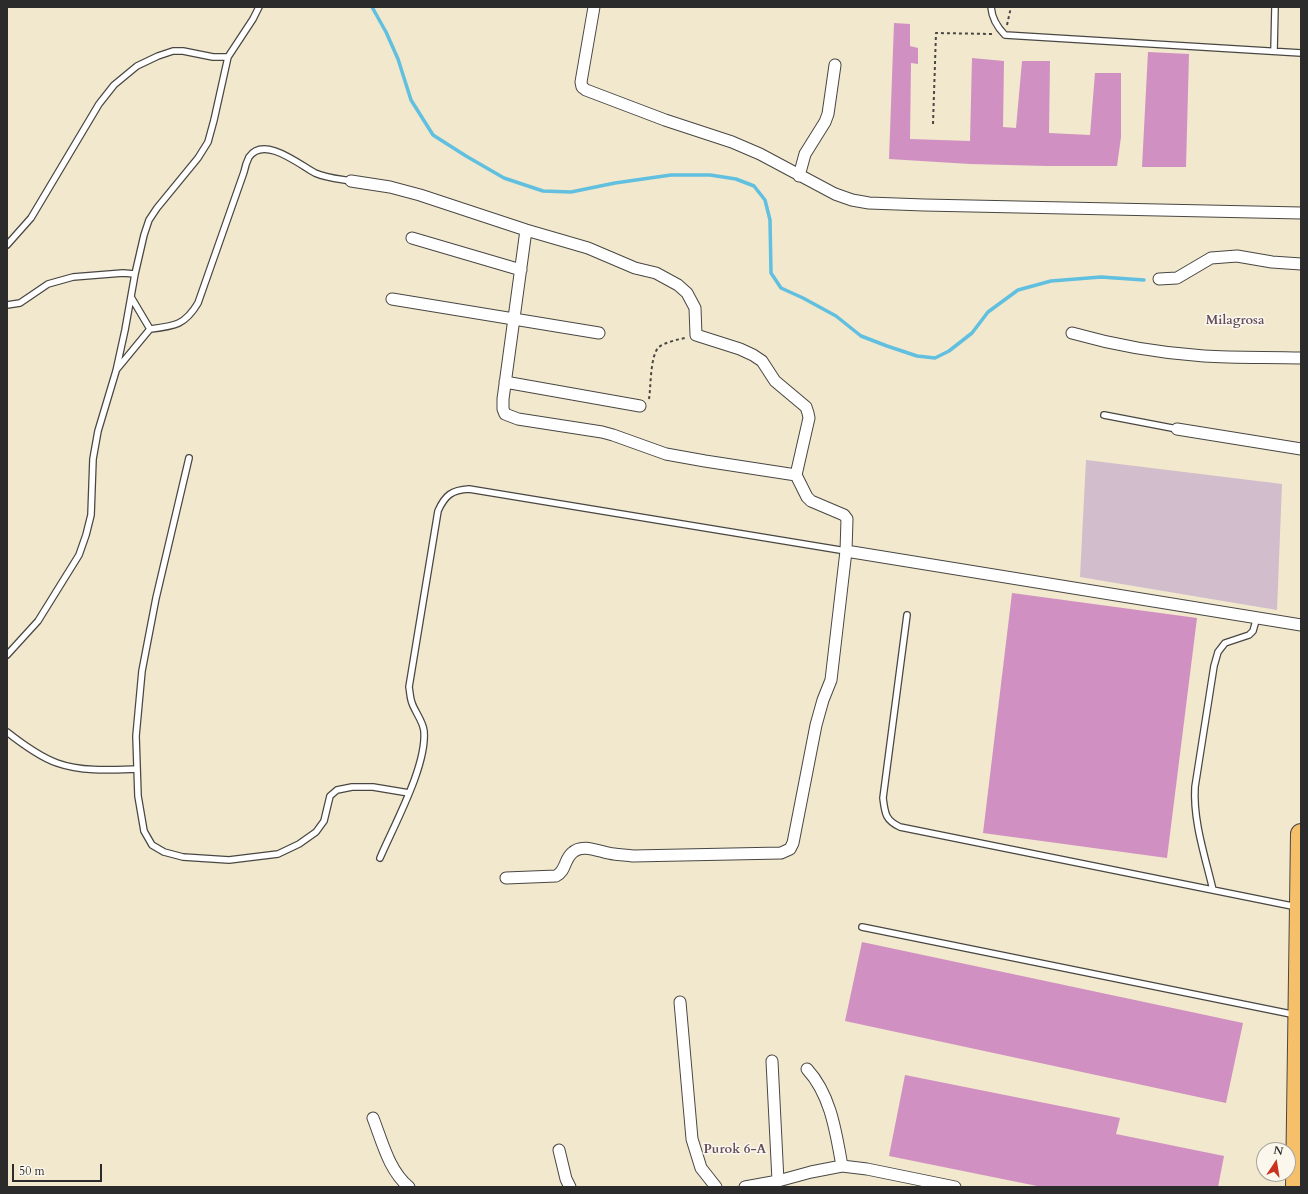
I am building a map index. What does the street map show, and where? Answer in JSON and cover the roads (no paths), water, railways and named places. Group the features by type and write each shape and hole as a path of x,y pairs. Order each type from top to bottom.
{"highway":[{"path":"1296,1187 1301,834"}],"street":[{"path":"594,7 582,76 582,87 594,94 664,120 732,142 760,154 799,176 836,194 852,200 868,203 1301,212"},
{"path":"799,176 805,154 822,129 826,118 835,66"},
{"path":"351,181 390,187 420,195 526,230 588,248 635,268 656,273 678,285 687,293 695,308 696,335 740,349 753,355 762,361 775,381 806,407 809,418 796,475 807,497 811,501 844,515 847,519 846,551 831,680 823,700 816,726 793,842 790,849 781,853 633,856 582,848 574,851 570,855 564,870 556,876 506,878"},
{"path":"526,230 505,382 503,410 505,414 602,432 666,454 796,475"},
{"path":"412,238 521,270"},
{"path":"1159,279 1177,278 1211,258 1237,256 1272,262 1301,264"},
{"path":"392,299 599,333"},
{"path":"1072,333 1140,349 1168,353 1204,356 1301,358"},
{"path":"505,382 640,406"},
{"path":"1177,429 1301,449"},
{"path":"846,551 1301,624"},
{"path":"680,1002 692,1139 701,1168 716,1187"},
{"path":"772,1061 778,1182"},
{"path":"807,1069 815,1078 826,1099 838,1143 842,1166"},
{"path":"373,1118 387,1156 396,1172 409,1187"},
{"path":"558,1150 566,1179 570,1187"},
{"path":"745,1187 778,1182 811,1172 842,1166 867,1169 955,1187"}],"lane":[{"path":"7,655 38,621 79,555 91,515 93,459 98,431 116,371 144,234 149,220 157,208 198,158 208,142 228,57 253,19 259,7"},
{"path":"991,7 991,14 997,27 1006,35 1301,53"},
{"path":"1274,51 1275,7"},
{"path":"7,245 31,218 99,104 114,85 137,66 173,51 183,51 213,57 228,57"},
{"path":"116,371 150,329 168,327 180,322 191,314 198,303 244,172 250,157 255,152 269,149 277,151 316,173 326,177 351,181"},
{"path":"7,305 20,303 48,284 73,277 123,273 135,274"},
{"path":"131,297 150,329"},
{"path":"1104,415 1177,429"},
{"path":"189,458 156,598 142,671 136,736 138,796 144,832 152,845 164,852 183,857 229,860 278,854 300,844 316,832 324,821 330,796 337,790 352,786 373,787 409,793"},
{"path":"380,858 409,793 417,771 424,738 424,728 411,701 409,688 438,511 448,495 457,490 469,489 846,551"},
{"path":"907,615 883,798 885,814 891,823 900,827 1300,908"},
{"path":"1213,890 1197,822 1194,802 1214,666 1218,652 1225,643 1249,635 1257,617"},
{"path":"7,732 24,745 57,763 75,767 104,770 137,769"},
{"path":"862,927 1298,1015"}],"waterway":[{"path":"372,7 386,32 398,59 411,100 433,135 504,178 543,191 571,192 615,183 671,175 710,175 736,179 754,186 765,200 770,220 771,273 781,288 836,316 861,336 887,346 917,356 935,358 949,351 972,333 988,312 1018,290 1051,281 1101,277 1144,280"}],"district":[{"name":"Milagrosa","path":"1235,321"},
{"name":"Purok 6-A","path":"735,1150"}]}
